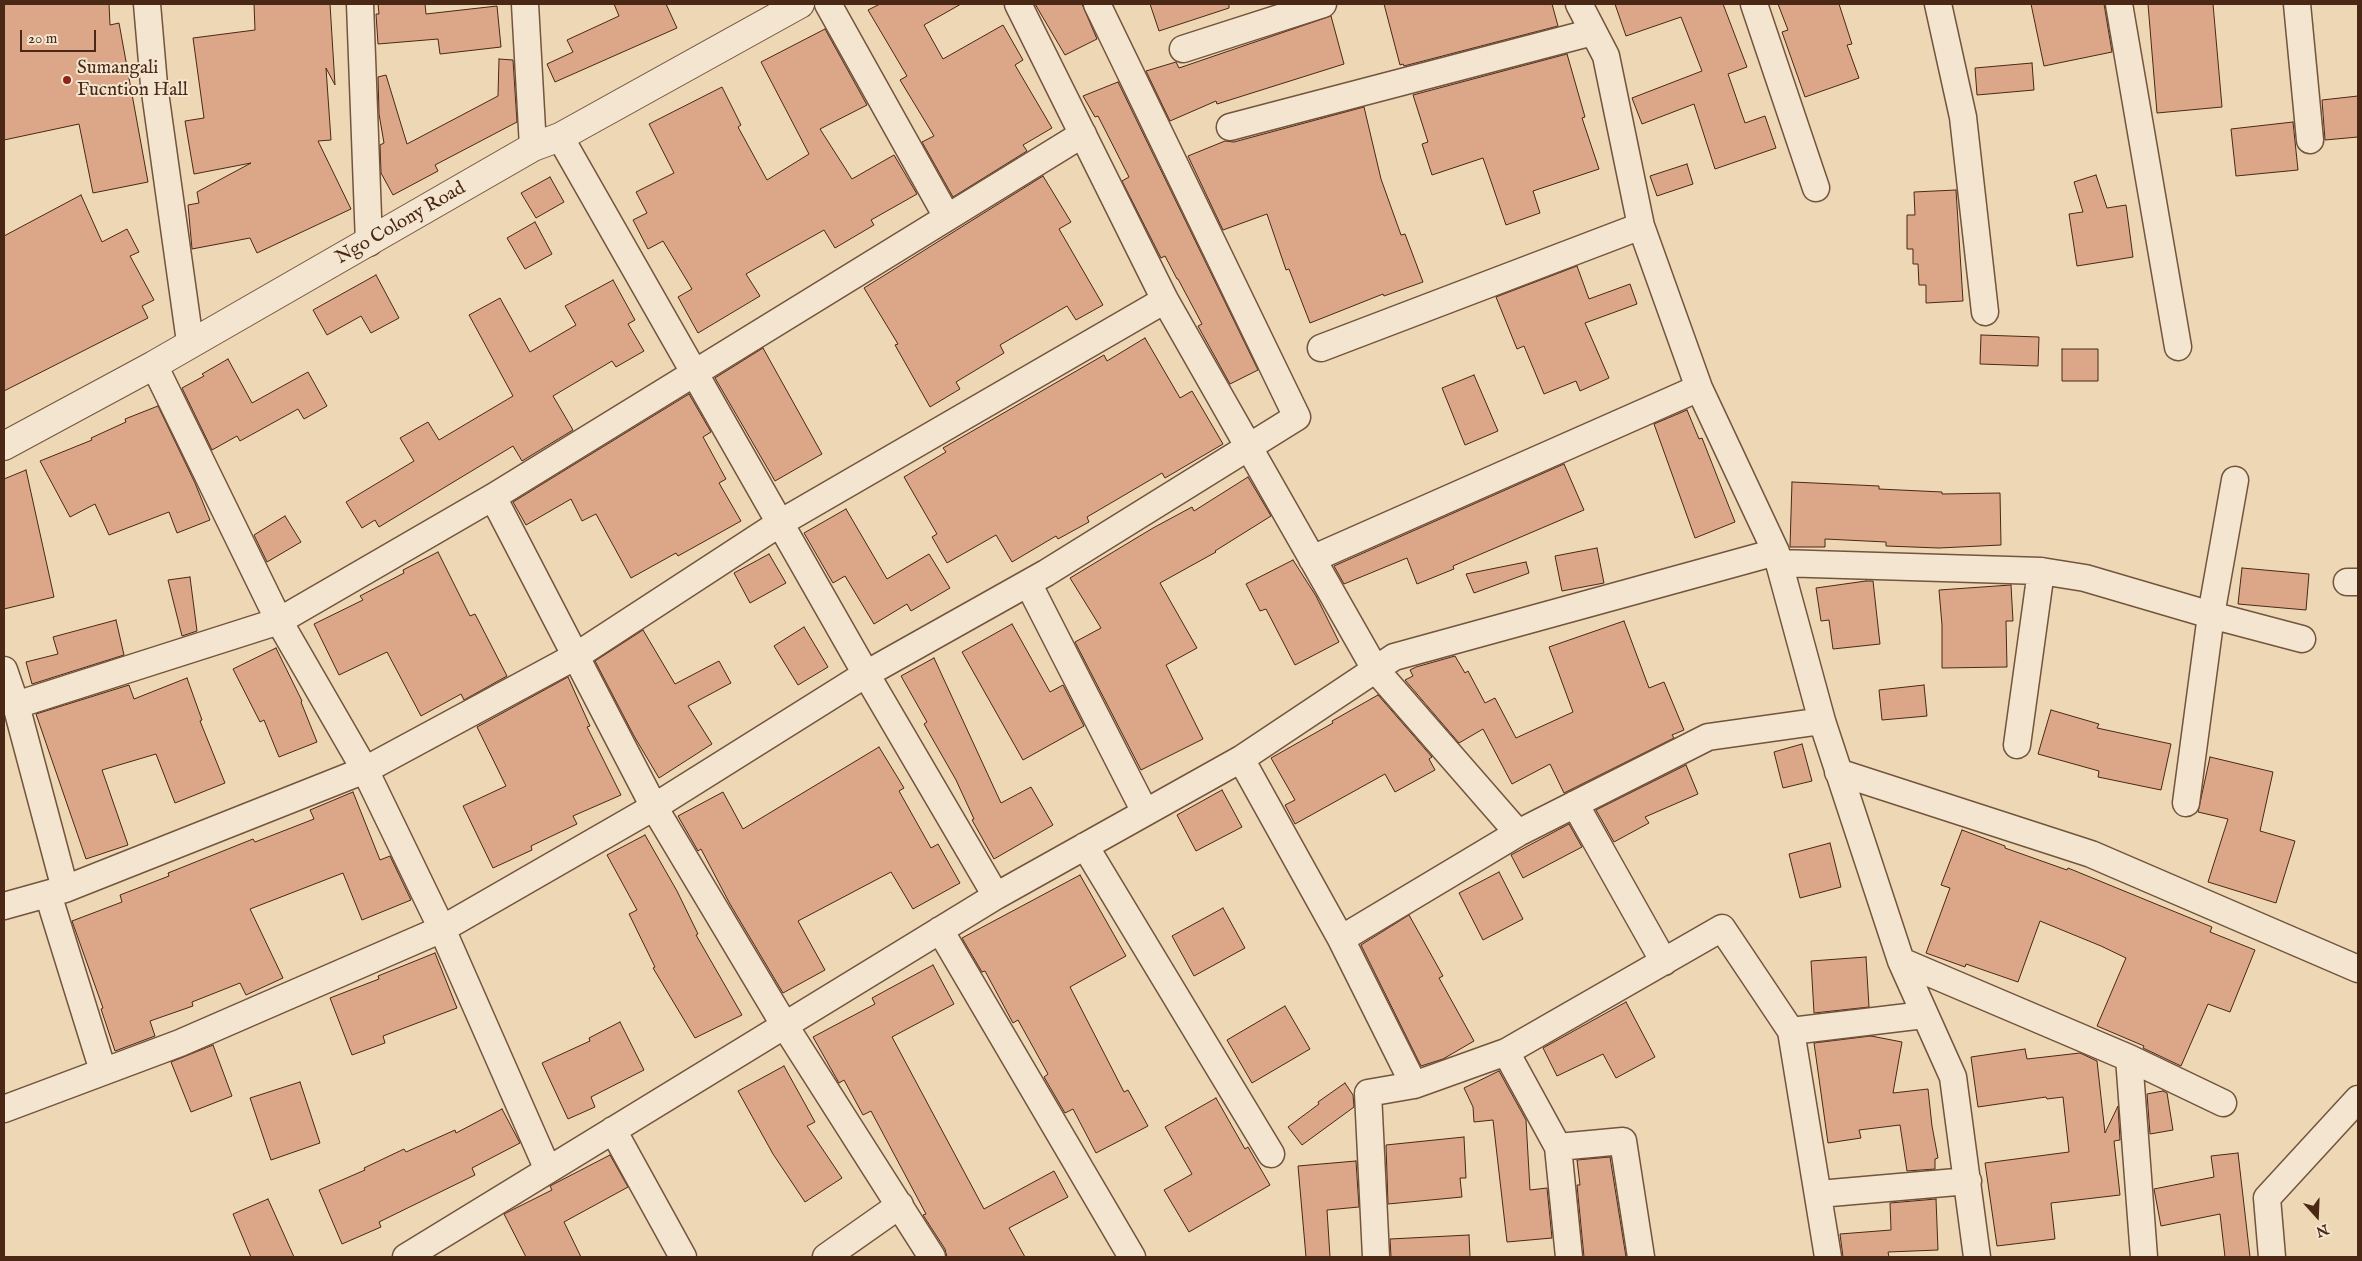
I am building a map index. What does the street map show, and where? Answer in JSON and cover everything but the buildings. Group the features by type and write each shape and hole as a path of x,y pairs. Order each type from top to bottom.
{"street":[{"path":"147,4 154,85 190,342"},
{"path":"360,4 369,243"},
{"path":"525,4 533,148"},
{"name":"Ngo Colony Road","path":"4,446 154,365 190,342 369,243 533,148 560,137 800,4"},
{"path":"828,4 947,217"},
{"path":"1018,4 1164,300 1375,669 1518,833"},
{"path":"4,1109 180,1043 442,929 654,807 866,674 1028,583 1298,417 1097,4"},
{"path":"1183,49 1323,4"},
{"path":"1579,4 1606,56 1641,226 1699,388 1777,558 1822,721 1901,961 1953,1077 1977,1257"},
{"path":"1754,4 1816,188"},
{"path":"1938,4 1963,117 1985,312"},
{"path":"2119,4 2178,347"},
{"path":"2297,4 2310,140"},
{"path":"1230,127 1594,32"},
{"path":"16,705 279,621 493,497 1083,134"},
{"path":"560,137 866,674 996,896"},
{"path":"1321,348 1641,226"},
{"path":"4,906 56,891 365,770 576,656 780,523 1164,300"},
{"path":"154,365 279,621 365,770 442,929 548,1170"},
{"path":"1312,559 1699,388"},
{"path":"2186,803 2211,615 2235,480"},
{"path":"493,497 654,807 785,1026 932,1257"},
{"path":"406,1257 436,1249 548,1170 996,896 1241,759 1394,657 1777,558 2041,571 2085,578 2211,615 2302,639"},
{"path":"2017,745 2041,571"},
{"path":"1028,583 1145,812"},
{"path":"4,670 16,705 56,891 104,1071"},
{"path":"1341,939 1518,833 1708,737 1822,721"},
{"path":"1241,759 1341,939 1414,1085"},
{"path":"1838,772 2091,854 2358,968"},
{"path":"1575,804 1664,962"},
{"path":"1085,846 1271,1154"},
{"path":"1376,1257 1368,1093 1414,1085 1506,1052 1722,928 1792,1031 1828,1257"},
{"path":"940,930 1132,1257"},
{"path":"1901,961 2129,1058 2223,1103"},
{"path":"1792,1031 1924,1015"},
{"path":"1506,1052 1558,1148 1569,1257"},
{"path":"2129,1058 2144,1257"},
{"path":"2272,1257 2267,1198 2358,1099"},
{"path":"613,1130 683,1257"},
{"path":"1558,1148 1623,1142 1641,1257"},
{"path":"1819,1194 1968,1181"},
{"path":"826,1257 900,1205"}],"place":[{"name":"Sumangali Fucntion Hall","path":"67,80"}]}
